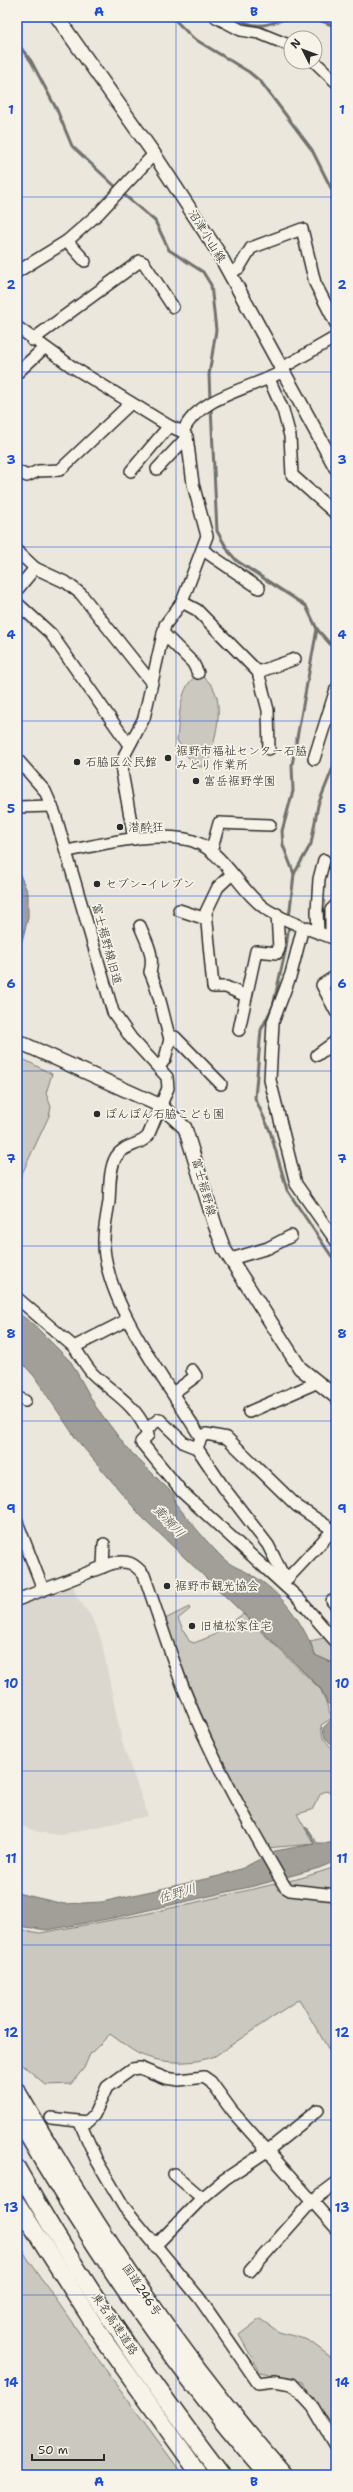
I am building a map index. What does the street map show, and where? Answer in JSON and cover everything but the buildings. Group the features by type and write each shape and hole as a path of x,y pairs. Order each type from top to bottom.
{"highway":[{"name":"国道246号","path":"17,2091 59,2164 166,2325 285,2475"},
{"name":"国道246号","path":"17,2117 48,2170 155,2332 268,2475"},
{"name":"東名高速道路","path":"17,2168 79,2270 124,2337 222,2475"},
{"name":"東名高速道路","path":"17,2203 106,2343 200,2475"}],"main road":[{"name":"沼津小山線","path":"57,17 154,154 230,273 336,468"},
{"name":"富士裾野線","path":"17,1041 161,1106 172,1114 189,1135 214,1225 231,1259 287,1352 300,1368 316,1383 336,1397"}],"street":[{"path":"216,17 241,30 259,33 283,43"},
{"path":"323,70 336,82"},
{"path":"17,272 67,241 99,213 154,154"},
{"path":"230,273 239,268 251,248 302,229 315,283 336,324"},
{"path":"67,241 85,261"},
{"path":"32,340 140,261 144,264 173,307"},
{"path":"17,327 44,348 131,403 185,434"},
{"path":"156,469 185,434 192,417 207,404 269,379 282,369 336,337"},
{"path":"17,373 44,348"},
{"path":"269,379 283,410 290,436 292,475 336,514"},
{"path":"17,472 27,476 38,471 60,470 131,403"},
{"path":"131,471 169,426"},
{"path":"134,839 122,772 129,745 144,718 150,698 151,682 165,624 182,602 203,550 207,536 193,484 185,434"},
{"path":"203,550 259,588"},
{"path":"17,551 35,568 67,583 81,594 151,682"},
{"path":"17,590 35,568"},
{"path":"182,602 197,610 258,672 268,710 269,749"},
{"path":"17,603 51,634 129,745"},
{"path":"163,634 193,663 198,673"},
{"path":"258,672 295,659"},
{"path":"314,759 336,689"},
{"name":"富士裾野線旧道","path":"17,759 45,791 52,806 67,851 113,1012 131,1038 159,1067 167,1078 168,1088 145,1141 128,1146 119,1153 113,1166 104,1238 105,1257 122,1310 173,1393 224,1488 268,1544 281,1571 288,1578"},
{"path":"17,807 52,806"},
{"path":"211,852 219,823 270,825"},
{"path":"67,851 134,839 184,839 198,843 211,852 268,910 299,925 333,938 331,910 336,905"},
{"path":"318,932 317,911 319,879 324,860"},
{"path":"232,874 218,887 206,912 212,987 226,987 246,996"},
{"path":"179,910 206,919"},
{"path":"239,1030 256,951 277,954 280,915"},
{"path":"299,925 291,974 273,1022 269,1075 296,1184 336,1240"},
{"path":"140,926 152,955 153,962 150,972 158,990 159,1000 170,1039 165,1059 159,1067"},
{"path":"336,976 322,985 336,1012"},
{"path":"170,1039 175,1037 220,1084"},
{"path":"317,1055 336,1041"},
{"path":"231,1259 268,1248 291,1236"},
{"path":"17,1298 74,1347 93,1374 119,1394 140,1416 148,1435 141,1442 182,1492 291,1591 336,1642"},
{"path":"74,1347 128,1320"},
{"path":"173,1393 196,1376 192,1370"},
{"path":"249,1412 316,1383"},
{"path":"146,1430 159,1419 184,1443 199,1443 206,1434 227,1438 297,1506 334,1531 288,1578 291,1591"},
{"path":"17,1522 43,1589"},
{"path":"103,1567 104,1544"},
{"path":"17,1600 103,1567 126,1561 135,1564 144,1575 185,1692 225,1780 281,1881 290,1890 336,1895"},
{"path":"51,2118 80,2123 87,2122 92,2119 107,2087 132,2069 140,2068 165,2078 179,2080 204,2078 211,2082 232,2111 336,2228"},
{"path":"154,2246 202,2198 225,2179 267,2151 318,2110"},
{"path":"80,2123 96,2161 124,2207 154,2246 200,2299 258,2383 274,2381 292,2384 313,2407 336,2446"},
{"path":"174,2174 202,2198"},
{"path":"250,2271 312,2201 336,2183"}],"shaded area":[{"path":"199,675 209,682 215,692 218,704 218,716 214,743 208,766 198,767 187,756 177,740 181,703 184,694 192,679"},
{"path":"17,1056 52,1074 46,1093 51,1107 49,1116 19,1180 17,1219"},
{"path":"73,1583 76,1596 91,1616 101,1639 122,1742 148,1816 59,1835 38,1832 17,1824 17,1605"},
{"path":"189,1607 190,1609 178,1619 189,1641 194,1643 212,1636 243,1614 321,1690 332,1718 321,1725 323,1738 336,1753 336,1799 327,1791 321,1793 312,1810 297,1814 314,1844 265,1848 198,1707 165,1619"},
{"path":"328,1637 336,1646 336,1661 333,1663 315,1655 310,1641"},
{"path":"336,1867 336,2062 299,1999 215,2056 197,2061 177,2062 157,2060 139,2054 110,2034 90,2054 84,2068 71,2084 46,2085 17,2060 17,1929 40,1933 145,1914 301,1878"},
{"path":"17,2235 26,2256 89,2347 183,2475 17,2475"},
{"path":"260,2319 279,2332 308,2340 336,2361 336,2434 302,2382 260,2372 239,2335"}],"water":[{"path":"17,868 28,893 28,918 17,960"},
{"name":"黄瀬川","path":"17,1312 34,1325 71,1362 96,1407 127,1448 174,1495 175,1503 212,1547 225,1560 263,1582 282,1599 305,1631 315,1655 333,1663 336,1661 336,1709 327,1703 321,1689 292,1660 141,1516 77,1440 34,1376 17,1357"},
{"path":"336,1715 336,1748 325,1738 323,1728"},
{"name":"佐野川","path":"306,1827 317,1843 336,1843 336,1861 319,1868 258,1885 118,1917 47,1930 17,1926 17,1893 64,1904 102,1902 219,1876 243,1868 275,1851 314,1844 311,1836 305,1828"}],"waterway":[{"path":"172,17 193,38 249,72 261,82 312,150 336,198"},
{"path":"235,17 255,25 270,24 293,17 307,17 320,20 336,27"},
{"path":"17,43 31,61 57,110 72,146 118,189"},
{"path":"122,193 155,221 169,250 203,272 211,285 216,330 209,375 210,399"},
{"path":"211,407 217,531 229,552 237,561 306,606 317,629 292,765 293,791 282,831 283,845 294,874 289,918"},
{"path":"317,629 331,645 336,646"},
{"path":"294,874 311,844 318,805 336,760"},
{"path":"289,924 286,948 273,1006 261,1030 255,1098 270,1131 287,1190 336,1263"}],"place":[{"name":"裾野市福祉センター石脇 みどり作業所","path":"168,758"},
{"name":"石脇区公民館","path":"77,762"},
{"name":"富岳裾野学園","path":"196,781"},
{"name":"潜酔狂","path":"120,827"},
{"name":"セブン-イレブン","path":"97,884"},
{"name":"ぽんぽん石脇こども園","path":"97,1114"},
{"name":"裾野市観光協会","path":"167,1586"},
{"name":"旧植松家住宅","path":"192,1626"}]}
